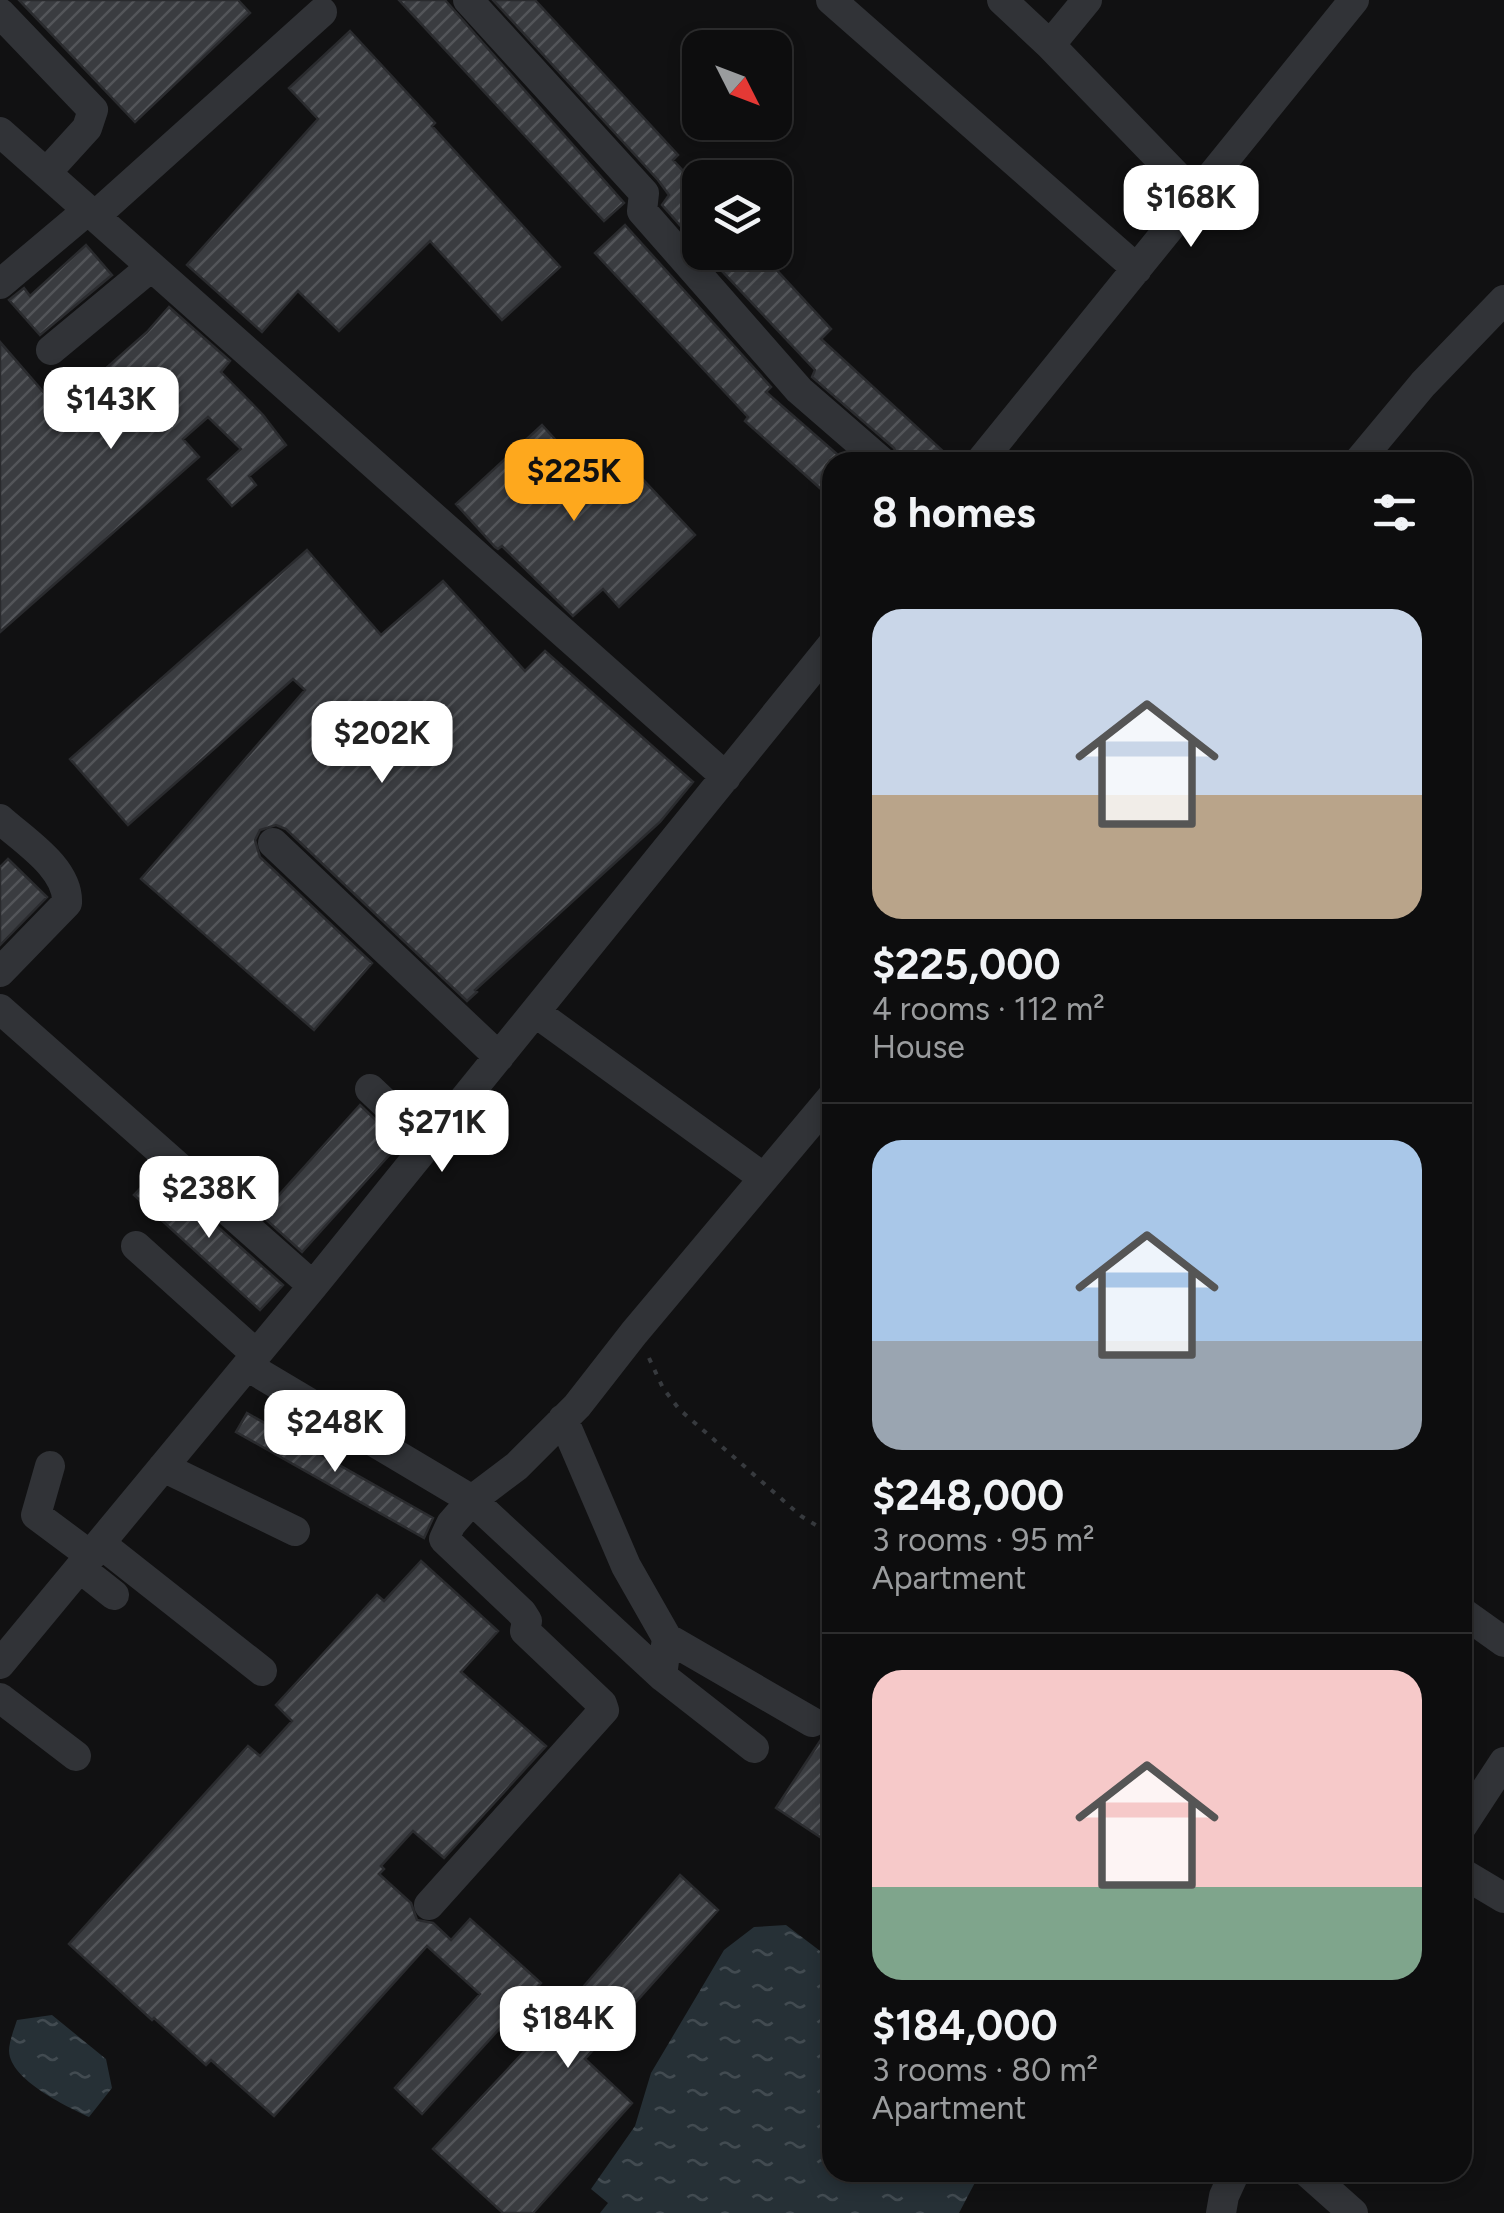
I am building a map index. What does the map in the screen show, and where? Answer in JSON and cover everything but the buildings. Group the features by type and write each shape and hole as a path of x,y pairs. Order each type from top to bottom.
{"street":[{"path":"468,0 644,193 642,211 799,390 870,452"},
{"path":"831,0 1137,269"},
{"path":"1002,0 1196,196"},
{"path":"1050,45 1087,0"},
{"path":"988,452 1354,0"},
{"path":"0,284 91,213 322,12"},
{"path":"0,13 93,110 87,128 46,173"},
{"path":"0,132 726,777"},
{"path":"51,350 152,267"},
{"path":"1366,452 1422,384 1504,300"},
{"path":"0,1664 313,1286 822,657"},
{"path":"0,819 58,872 68,890 67,902 0,972"},
{"path":"273,844 499,1056"},
{"path":"0,1009 313,1286"},
{"path":"535,1012 764,1178"},
{"path":"370,1089 428,1144"},
{"path":"428,1905 604,1710 525,1631 527,1621 522,1613 444,1539 450,1524 472,1500 517,1466 577,1406 634,1332 822,1109"},
{"path":"136,1246 252,1360 472,1500 662,1676 754,1748"},
{"path":"563,1419 626,1566 667,1638 812,1722"},
{"path":"50,1466 36,1515 262,1671"},
{"path":"163,1467 295,1531"},
{"path":"91,1556 114,1595"},
{"path":"1472,1619 1504,1642"},
{"path":"662,1676 667,1638"},
{"path":"0,1698 76,1756"},
{"path":"1472,1811 1504,1762"},
{"path":"1472,1879 1504,1898"},
{"path":"1221,2213 1230,2182"},
{"path":"1318,2182 1348,2211"}],"path":[{"path":"634,1332 679,1410 801,1516 822,1530"}],"water":[{"path":"786,1925 822,1952 822,2182 975,2182 959,2213 600,2213 608,2203 591,2189 635,2126 651,2073 724,1950 754,1927"},
{"path":"52,2015 106,2059 112,2088 89,2117 41,2091 12,2062 9,2047 17,2020"}]}
